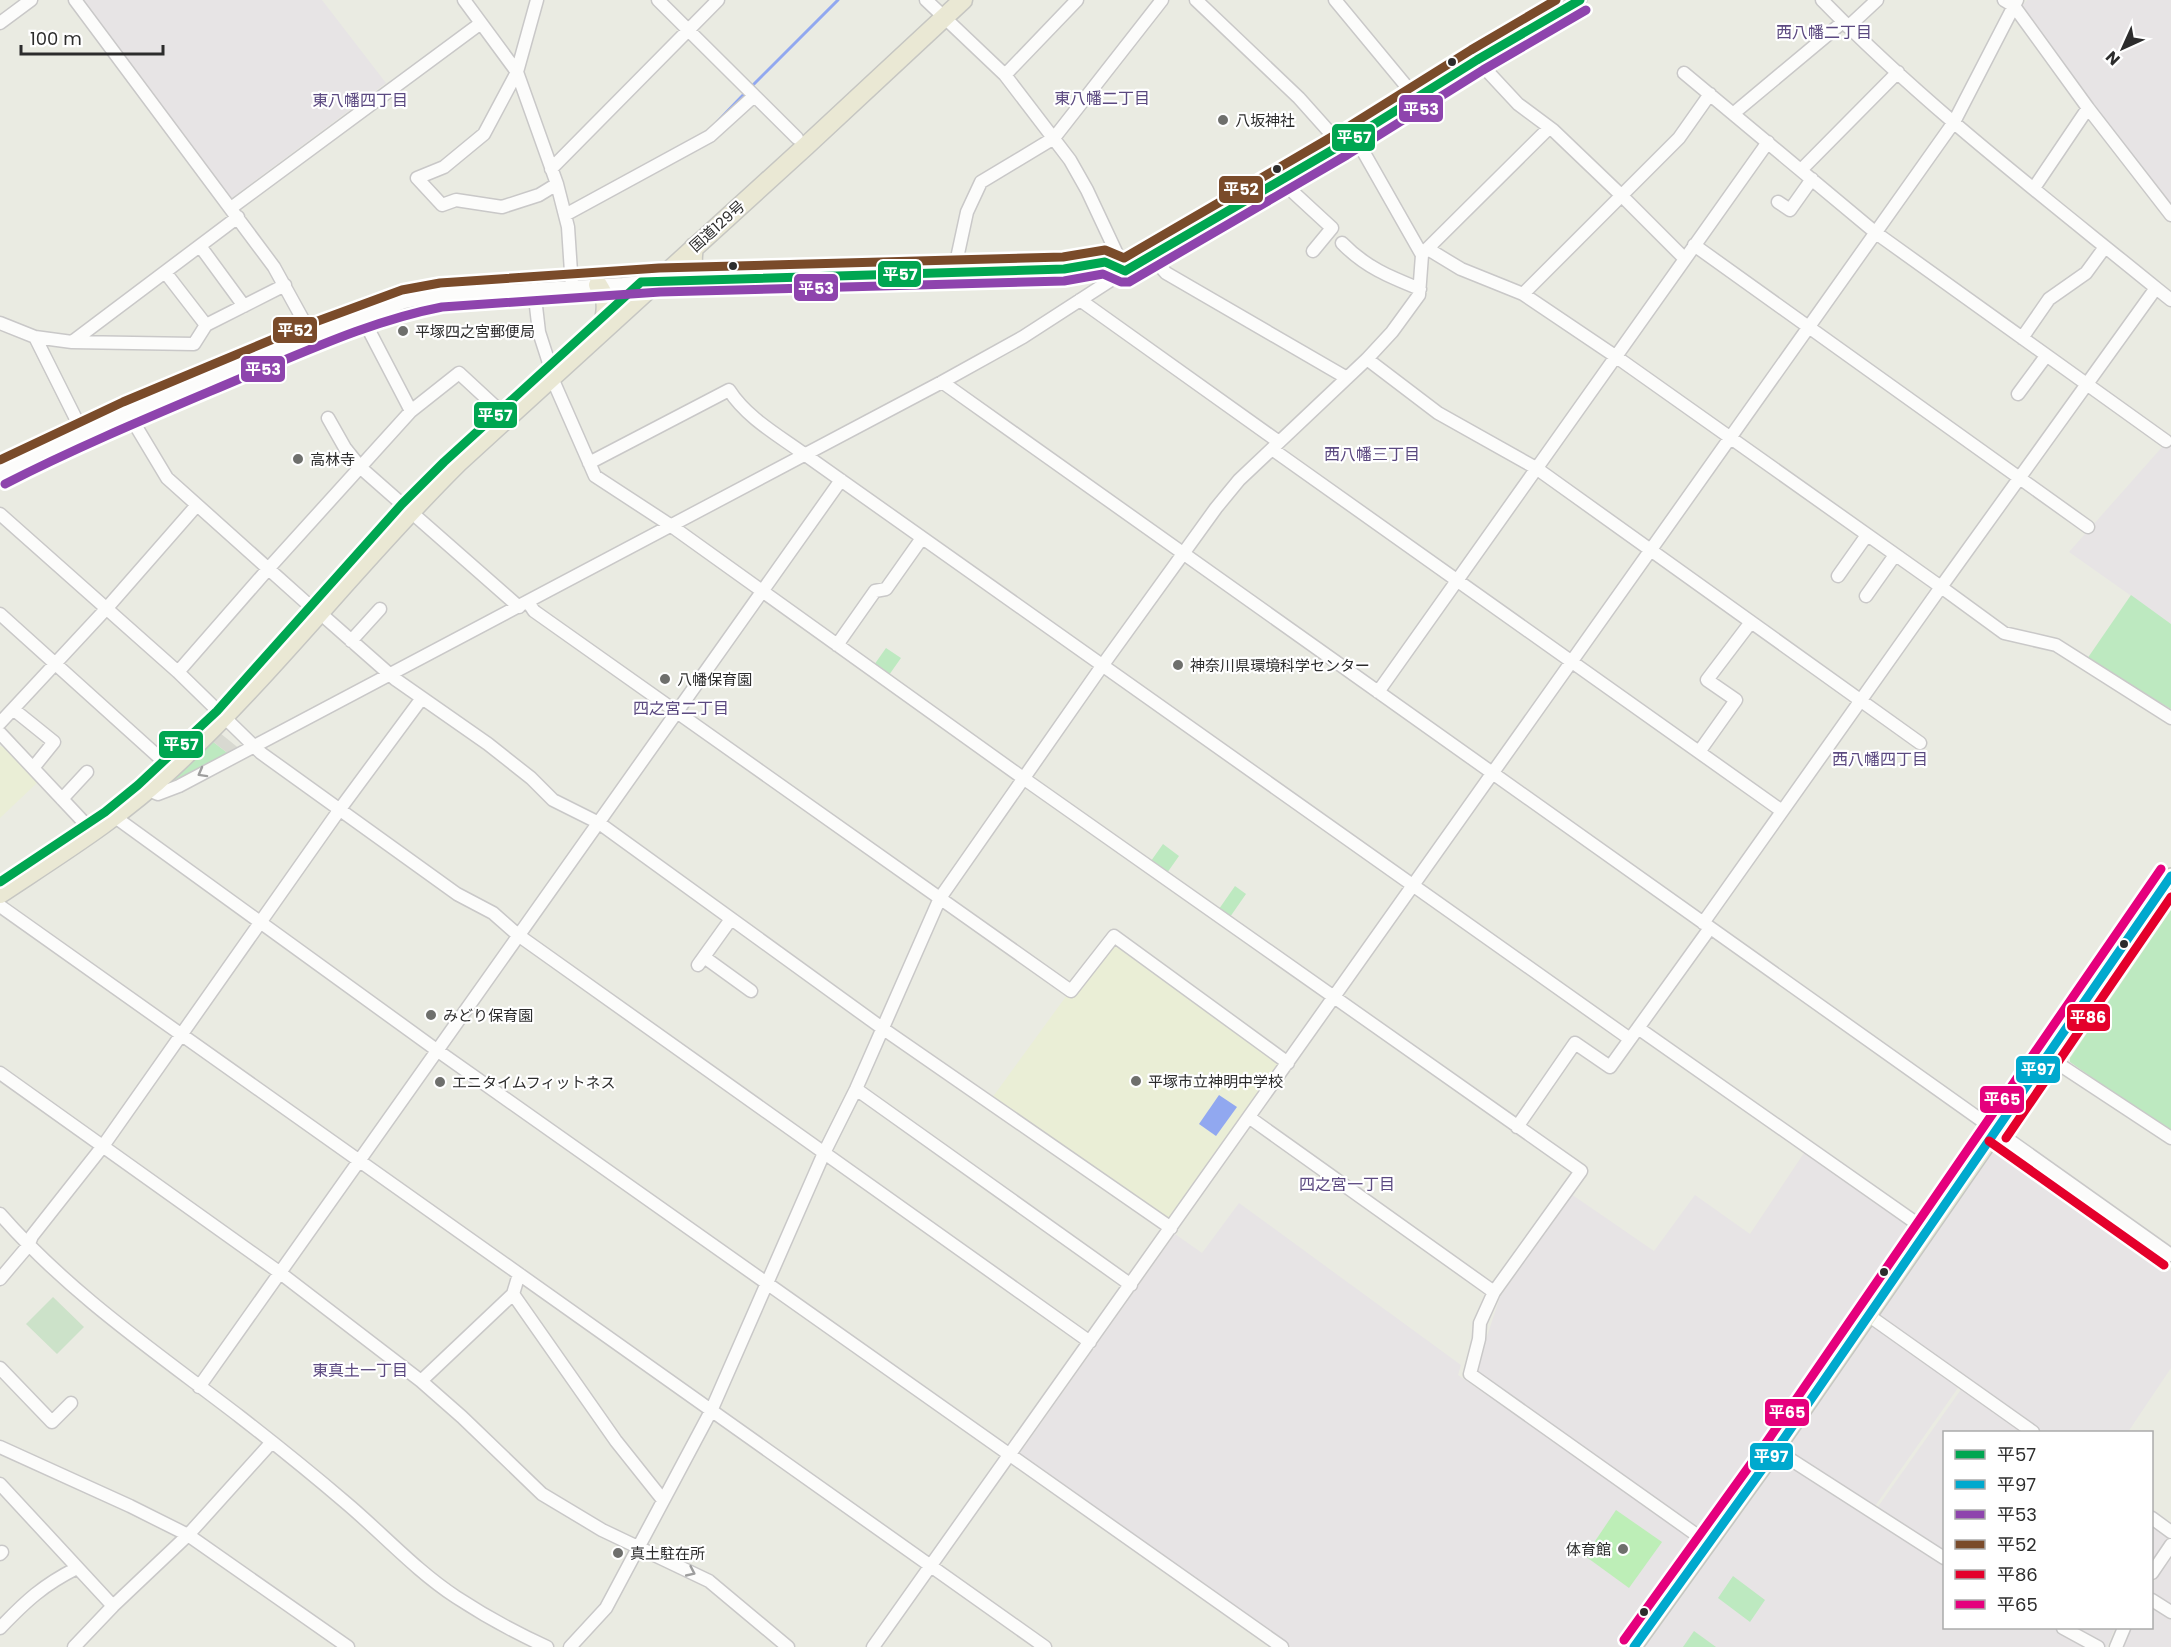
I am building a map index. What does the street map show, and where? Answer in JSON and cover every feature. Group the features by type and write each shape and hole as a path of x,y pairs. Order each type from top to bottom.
{"highway":[{"name":"国道129号","path":"0,882 90,829 116,817 148,790 168,765 221,714 315,610 444,462 499,410 551,370 650,281 797,138 938,7 963,0"},
{"name":"国道129号","path":"406,508 458,463 605,315 694,247 806,146 938,7"},
{"path":"694,247 694,268 697,275 703,279"},
{"path":"598,285 607,303 605,315"},
{"name":"国道129号","path":"0,894 90,829 138,785 168,765"}],"main road":[{"path":"1634,1647 1776,1450 2171,876"}],"street":[{"path":"0,23 31,0"},
{"path":"75,0 285,285 312,336"},
{"path":"464,0 517,72 557,184 565,214 572,287"},
{"path":"537,0 517,72 484,134 444,167 417,178 442,205 456,200 502,207 540,195 557,184"},
{"path":"658,0 753,97 797,138"},
{"path":"551,169 718,0"},
{"path":"1005,75 1077,0"},
{"path":"954,272 967,212 981,182 1054,138 1162,0"},
{"path":"1196,0 1299,98 1341,146"},
{"path":"1335,0 1417,99"},
{"path":"148,790 158,794 166,792 942,382 1023,337 1125,271 1341,146 1477,60 1580,0"},
{"path":"1822,0 1954,122 2171,300"},
{"path":"1734,113 1877,0"},
{"path":"873,1647 1954,122 2012,2 2088,108 2171,215"},
{"path":"938,7 1005,75 1070,160 1087,190 1125,271"},
{"path":"72,342 200,246 234,213 481,23"},
{"path":"1477,60 1518,104 1549,128 1684,258"},
{"path":"1801,170 1898,72"},
{"path":"1684,73 1876,233 2166,441"},
{"path":"1523,294 1679,138 1710,94"},
{"path":"565,214 705,140 717,132 753,97"},
{"path":"2034,188 2088,108"},
{"path":"570,1647 606,1608 711,1411 824,1153 856,1089 940,898 1183,552 1239,480 1367,359 1413,305 1420,289 1425,252 1549,128"},
{"path":"1356,136 1425,252 1523,294 1615,356 2004,633 2056,645 2171,718"},
{"path":"1378,692 1768,142"},
{"path":"1285,178 1294,193 1332,228 1313,251"},
{"path":"1778,202 1790,210 1812,179"},
{"path":"1342,243 1380,273 1420,289"},
{"path":"1694,245 2088,527"},
{"path":"200,246 244,306"},
{"path":"2022,338 2049,299 2086,273 2105,246"},
{"path":"1151,256 1166,273 1347,378"},
{"path":"0,473 82,433 312,336 404,302 441,295 650,281 1065,269 1105,262 1125,271"},
{"path":"165,272 206,325"},
{"path":"0,323 35,338 72,342 194,344 206,325 285,285"},
{"path":"1517,1127 1575,1043 1610,1067 1782,811 2156,288"},
{"path":"534,289 539,332 551,370 595,476 670,525 1023,778 1581,1171 1494,1292 1480,1323 1479,1339 1470,1374 1708,1543"},
{"path":"1080,300 1457,579 1782,811"},
{"path":"362,317 411,411"},
{"path":"35,338 82,433"},
{"path":"2019,394 2046,356"},
{"path":"1367,359 1438,413 1536,468 1920,742"},
{"path":"178,672 411,411 459,373 499,410"},
{"path":"942,382 2171,1256"},
{"path":"590,463 729,390 748,414 1629,1039"},
{"path":"128,413 167,478 390,675 488,744 531,778 553,800 599,824 882,1028 1171,1228"},
{"path":"328,418 345,448 361,468 523,604 1071,991 1114,936 1288,1063"},
{"path":"199,1387 841,480"},
{"path":"0,723 106,609 197,505"},
{"path":"0,514 178,672 253,745 457,894 493,913 518,935 1090,1342"},
{"path":"1838,576 1867,534"},
{"path":"837,645 876,591 886,589 922,538"},
{"path":"1866,596 1895,555"},
{"path":"351,641 380,609"},
{"path":"0,614 168,765"},
{"path":"1699,752 1736,700 1707,680 1751,622"},
{"path":"0,1279 104,1146 340,809 422,698"},
{"path":"13,709 54,742 33,768"},
{"path":"0,733 90,829"},
{"path":"62,799 87,772"},
{"path":"116,817 438,1051 1010,1454 1268,1643 1282,1647"},
{"path":"0,906 1045,1647"},
{"path":"731,919 701,961 751,991"},
{"path":"1638,1028 1926,1230"},
{"path":"2048,1057 2171,1138"},
{"path":"0,1073 279,1272 421,1381 542,1494 602,1530 709,1581 788,1647"},
{"path":"856,1089 1131,1285"},
{"path":"1250,1118 1494,1292"},
{"path":"0,1214 28,1246 133,1337 345,1502 424,1572 455,1596 547,1647"},
{"path":"421,1381 513,1294 519,1274"},
{"path":"513,1294 616,1441 663,1500"},
{"path":"1868,1314 2032,1431"},
{"path":"0,1368 52,1422 71,1403"},
{"path":"74,1647 113,1606 188,1535 271,1443"},
{"path":"0,1447 188,1535 348,1647"},
{"path":"1776,1450 1943,1557"},
{"path":"0,1484 113,1606"},
{"path":"2153,1519 2171,1532"},
{"path":"2153,1570 2171,1545"},
{"path":"0,1628 28,1599 51,1581 77,1568"},
{"path":"2153,1601 2171,1612"},
{"path":"2065,1629 2098,1647"},
{"path":"2116,1647 2124,1629"}],"shaded area":[{"path":"81,0 322,0 386,83 229,200"},
{"path":"2027,0 2171,0 2171,209 2023,12 2022,6"},
{"path":"2171,437 2171,624 2069,552"},
{"path":"220,733 241,750 230,755 212,741"},
{"path":"0,746 8,748 39,781 0,818"},
{"name":"平塚市立神明中学校","path":"1114,944 1280,1060 1169,1222 992,1098 1067,995 1072,998 1110,945"},
{"path":"2001,1147 2171,1271 2171,1368 2129,1431 2038,1431 1880,1317 1880,1313 1993,1150"},
{"path":"1804,1153 1914,1227 1915,1231 1703,1532 1475,1372 1500,1297 1571,1194 1654,1251 1695,1195 1750,1234"},
{"path":"1239,1203 1461,1365 1458,1375 1713,1551 1774,1462 1783,1460 1870,1518 1962,1388 2024,1431 1943,1431 1943,1629 2115,1629 2107,1647 1291,1647 1019,1454 1175,1234 1202,1253"},
{"path":"53,1297 84,1327 57,1354 26,1324"},
{"path":"1872,1324 1960,1385 1873,1509 1787,1452 1786,1448"},
{"path":"2153,1523 2169,1537 2153,1560"},
{"path":"2171,1558 2171,1606 2153,1596 2153,1583"},
{"path":"2153,1606 2171,1616 2171,1647 2120,1647 2129,1629 2153,1629"}],"green space":[{"path":"2131,595 2171,624 2171,709 2087,659"},
{"path":"886,648 901,658 889,675 874,665"},
{"path":"212,741 230,755 169,787 165,783"},
{"path":"1163,844 1179,856 1167,873 1151,861"},
{"path":"1235,886 1246,894 1230,917 1219,909"},
{"path":"2171,910 2171,1133 2070,1062 2070,1058"},
{"name":"体育館","path":"1616,1510 1662,1542 1629,1588 1585,1556"},
{"path":"1733,1576 1765,1600 1750,1622 1718,1598"},
{"path":"1694,1631 1716,1647 1683,1647"}],"water":[{"path":"1219,1095 1237,1107 1216,1136 1199,1124"}],"waterway":[{"path":"751,87 838,0"},
{"path":"717,122 744,94"}],"transit line":[{"name":"平52","path":"0,460 123,402 307,325 402,290 440,283 659,268 1063,257 1105,250 1124,258 1335,135 1556,0"},
{"name":"平57","path":"1125,271 1341,145 1477,60 1580,0"},
{"name":"平53","path":"5,484 124,428 317,346 392,320 442,307 660,292 1064,281 1103,274 1121,282 1129,282 1347,155 1483,70 1586,10"},
{"name":"平57","path":"0,882 105,812 138,785 217,711 402,504 444,462 641,282 1064,269 1105,262 1125,271"},
{"name":"平65","path":"1624,1640 1766,1443 2161,869"},
{"name":"平97","path":"1634,1647 1776,1450 2171,876"},
{"name":"平86","path":"2006,1138 2171,897"},
{"name":"平86","path":"1989,1141 2164,1265"}],"place":[{"name":"八坂神社","path":"1223,120"},
{"name":"平塚四之宮郵便局","path":"403,331"},
{"name":"高林寺","path":"298,459"},
{"name":"神奈川県環境科学センター","path":"1178,665"},
{"name":"八幡保育園","path":"665,679"},
{"name":"みどり保育園","path":"431,1015"},
{"name":"平塚市立神明中学校","path":"1136,1081"},
{"name":"エニタイムフィットネス","path":"440,1082"},
{"name":"体育館","path":"1623,1549"},
{"name":"真土駐在所","path":"618,1553"}],"district":[{"name":"西八幡二丁目","path":"1824,32"},
{"name":"東八幡二丁目","path":"1102,98"},
{"name":"東八幡四丁目","path":"360,100"},
{"name":"西八幡三丁目","path":"1372,454"},
{"name":"四之宮二丁目","path":"681,708"},
{"name":"西八幡四丁目","path":"1880,759"},
{"name":"四之宮一丁目","path":"1347,1184"},
{"name":"東真土一丁目","path":"360,1370"}]}
